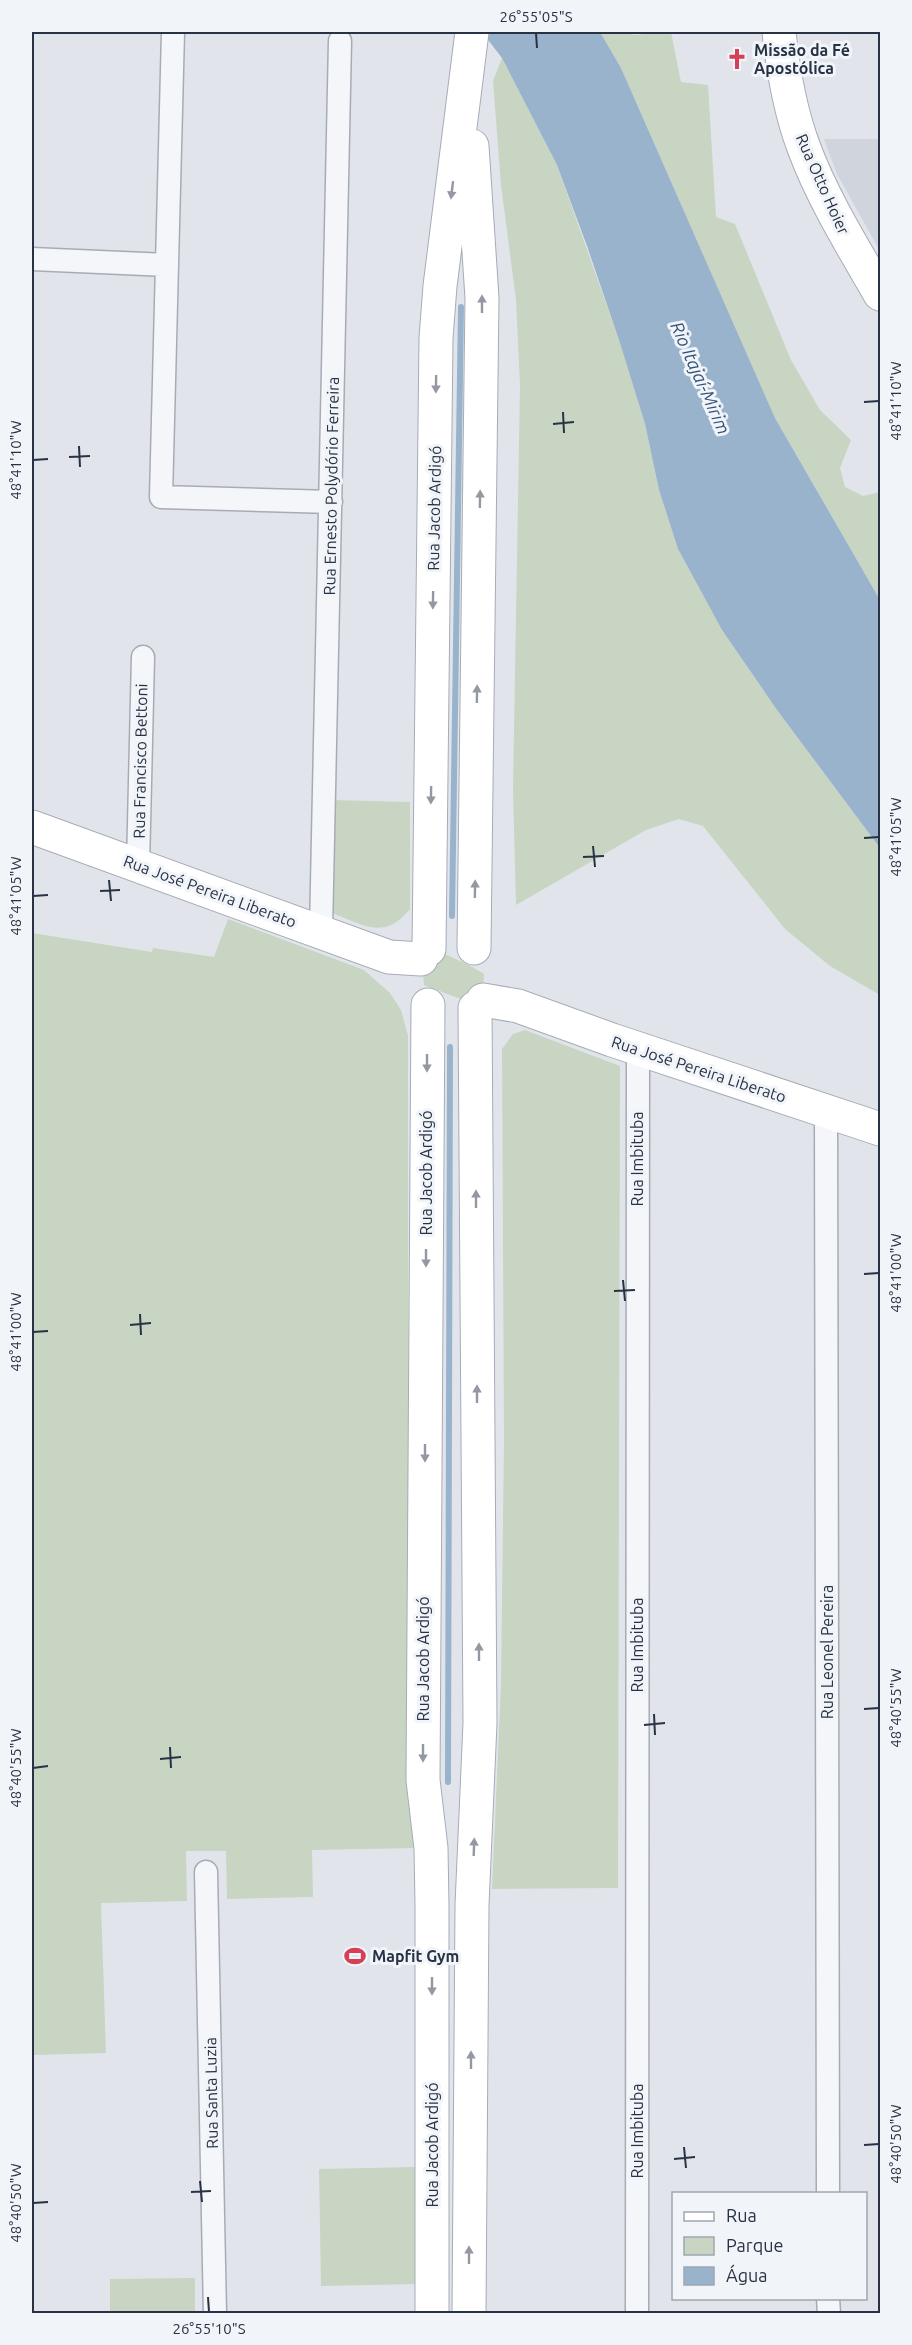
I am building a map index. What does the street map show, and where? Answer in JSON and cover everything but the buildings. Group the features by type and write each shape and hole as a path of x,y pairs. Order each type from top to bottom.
{"main road":[{"name":"Rua Otto Hoier","path":"779,32 788,88 804,148 843,230 880,294"},
{"name":"Rua Jacob Ardigó","path":"470,48 482,298 474,948"},
{"name":"Rua Jacob Ardigó","path":"432,2313 432,1906 430,1848 423,1780 423,975 436,338 440,286 470,48"},
{"name":"Rua José Pereira Liberato","path":"32,826 321,931 389,957 423,975"},
{"path":"469,2313 472,1905 480,1723 483,995 488,965 474,948 456,941 447,941 423,975 436,1011 456,1015 483,995"},
{"name":"Rua José Pereira Liberato","path":"483,995 880,1129"}],"street":[{"path":"173,32 161,496 331,502"},
{"name":"Rua Ernesto Polydório Ferreira","path":"321,931 340,41"},
{"path":"32,260 167,265"},
{"name":"Rua Francisco Bettoni","path":"138,866 142,657"},
{"name":"Rua Imbituba","path":"637,2313 638,1048"},
{"name":"Rua Leonel Pereira","path":"826,1111 828,2192"},
{"name":"Rua Santa Luzia","path":"206,1872 215,2313"}],"shaded area":[{"path":"824,139 880,139 880,251 837,174"}],"green space":[{"path":"600,32 630,32 633,35 671,32 681,82 708,85 716,217 735,224 791,360 820,410 851,440 840,468 845,487 863,496 880,492 880,600 775,418 621,68"},
{"path":"502,58 557,165 619,340 645,424 659,490 678,549 722,630 777,710 880,848 880,995 830,966 785,929 703,826 679,819 646,830 516,905 513,789 520,385 516,300 501,185 493,81"},
{"path":"332,800 410,802 410,909 401,919 391,925 374,928 332,913"},
{"path":"228,919 364,970 390,993 401,1010 408,1036 408,1771 416,1848 312,1850 313,1897 227,1899 226,1851 186,1851 187,1901 101,1903 106,2053 32,2055 32,933 152,952 153,948 214,957"},
{"path":"440,952 484,974 483,991 463,1000 424,985 423,973"},
{"path":"525,1030 620,1066 618,1888 492,1889 501,1684 504,1440 502,1049 513,1034"},
{"path":"417,2167 418,2284 321,2286 319,2169"},
{"path":"195,2278 195,2313 110,2313 110,2279"}],"water":[{"name":"Rio Itajaí-Mirim","path":"482,32 600,32 621,68 775,418 880,600 880,848 777,710 722,630 678,549 659,490 645,424 619,340 557,165 502,58"}],"waterway":[{"path":"452,916 461,307"},
{"path":"448,1782 450,1047"}],"place":[{"name":"Missão da Fé Apostólica","path":"737,59"},
{"name":"Mapfit Gym","path":"355,1956"}]}
